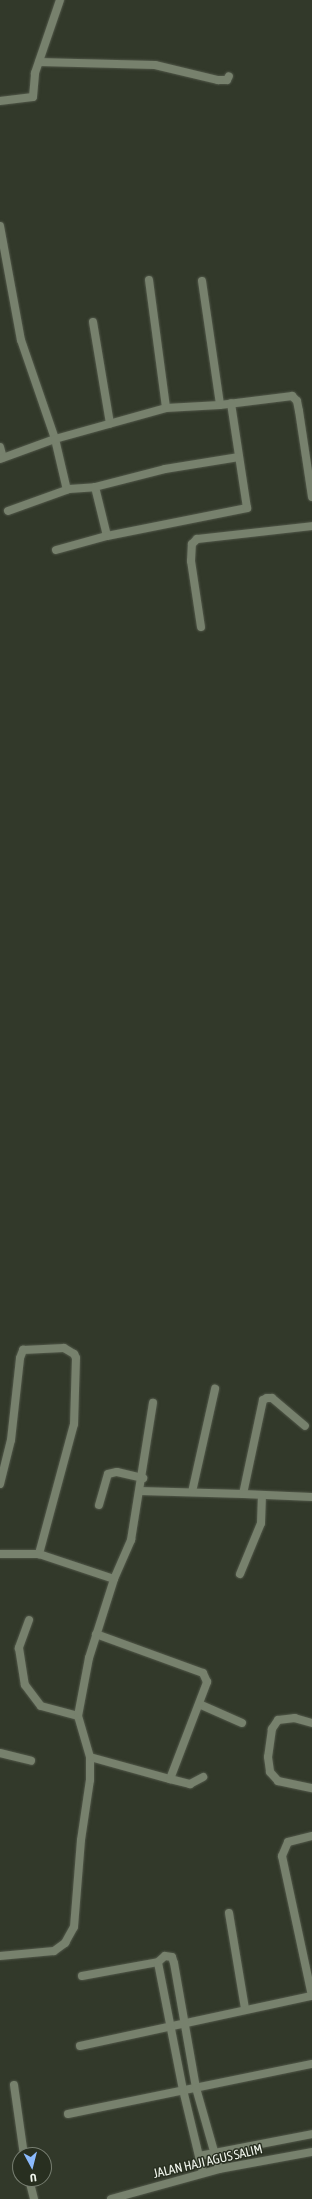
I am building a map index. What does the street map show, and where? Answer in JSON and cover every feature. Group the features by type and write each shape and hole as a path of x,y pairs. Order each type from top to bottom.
{"street":[{"path":"0,101 33,97 39,62 60,0"},
{"path":"39,62 155,66 218,80 227,80 229,76"},
{"path":"0,226 4,266 21,340 55,439 67,490"},
{"path":"149,280 166,408"},
{"path":"202,281 220,405"},
{"path":"93,322 110,424"},
{"path":"0,447 2,458 55,439 166,408 220,405 284,395 295,398 312,497"},
{"path":"56,550 107,536 247,508 231,403"},
{"path":"8,511 67,490 94,487 164,469 239,457"},
{"path":"94,487 107,536"},
{"path":"201,628 191,561 192,544 197,538 312,526"},
{"path":"0,1484 11,1440 20,1358 23,1350 64,1348 74,1354 76,1358 74,1424 39,1554"},
{"path":"192,1492 215,1389"},
{"path":"243,1494 263,1400 272,1398 305,1426"},
{"path":"0,1956 54,1951 65,1943 74,1927 90,1757 78,1716 96,1634 114,1579 131,1540 154,1403"},
{"path":"99,1505 108,1474 118,1472 142,1478"},
{"path":"140,1491 312,1497"},
{"path":"240,1574 261,1523 262,1495"},
{"path":"0,1554 39,1554 114,1579"},
{"path":"29,1620 19,1648 25,1685 41,1706 78,1716"},
{"path":"96,1634 203,1673 207,1682 170,1779"},
{"path":"199,1704 242,1723"},
{"path":"312,1723 295,1718 278,1720 272,1729 268,1757 270,1772 278,1781 312,1788"},
{"path":"0,1753 31,1761"},
{"path":"90,1757 190,1784 203,1777"},
{"path":"80,2046 312,1996 282,1856 288,1842 312,1836"},
{"path":"229,1913 245,2010"},
{"path":"82,1976 158,1962 165,1956 172,1957 196,2088 219,2169"},
{"path":"158,1962 183,2090 203,2173"},
{"path":"68,2114 312,2064"},
{"path":"14,2085 23,2147"},
{"path":"199,2156 312,2134"},
{"name":"JALAN HAJI AGUS SALIM","path":"111,2199 219,2169 312,2152"},
{"path":"31,2187 34,2199"}]}
